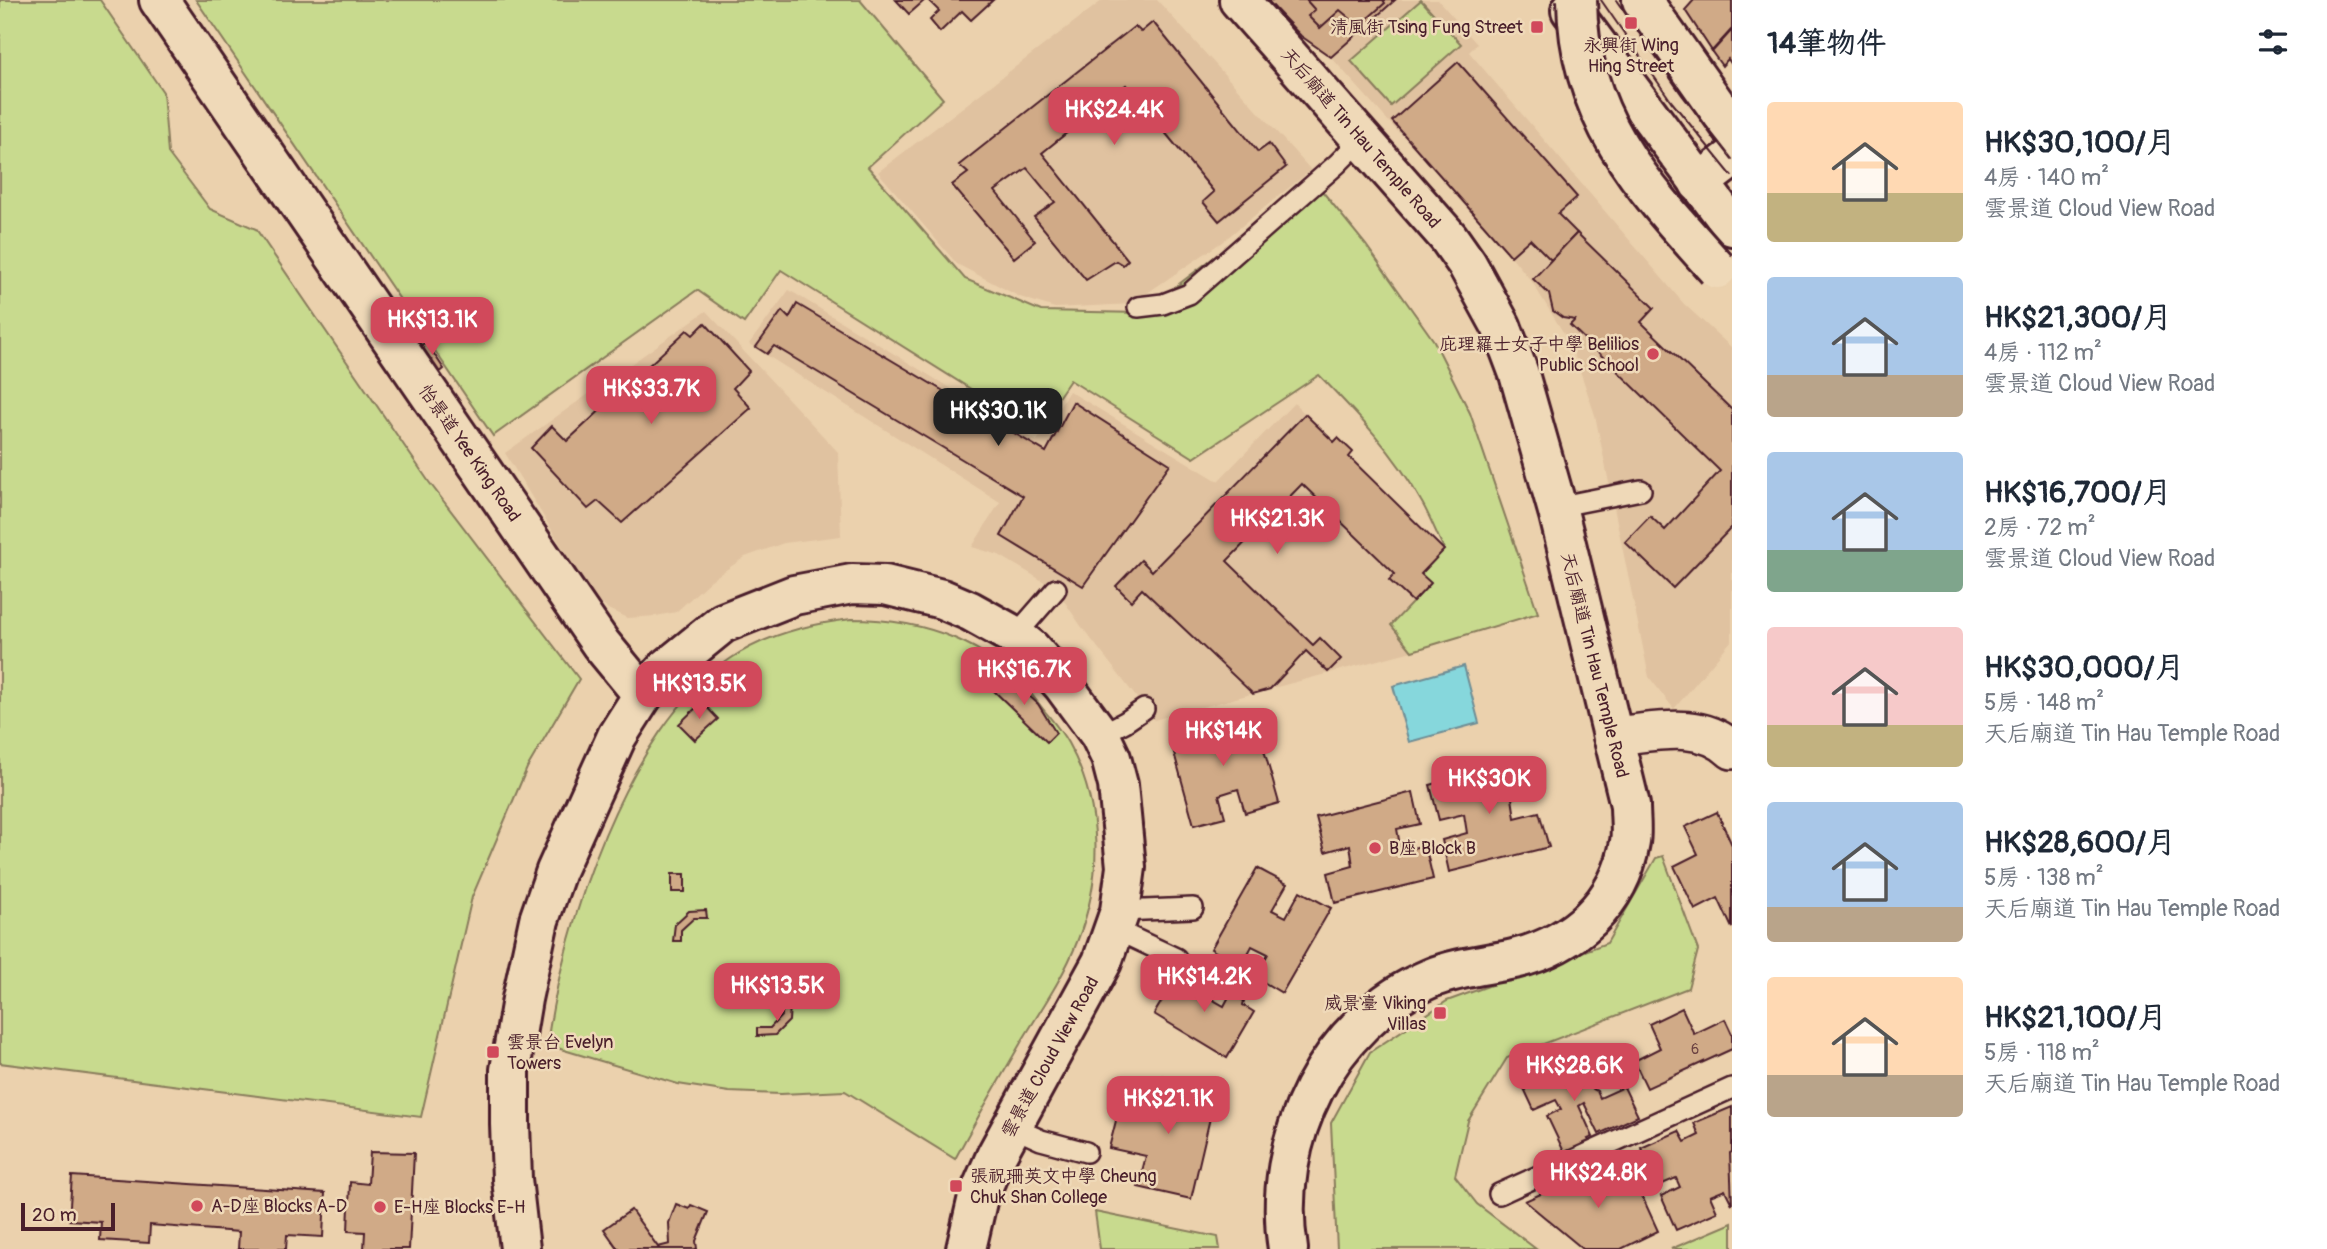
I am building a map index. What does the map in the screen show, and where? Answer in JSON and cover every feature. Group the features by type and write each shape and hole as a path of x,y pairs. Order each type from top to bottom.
{"street":[{"name":"怡景道 Yee King Road","path":"159,0 525,519 601,643 643,695"},
{"name":"天后廟道 Tin Hau Temple Road","path":"1239,0 1448,237 1467,264 1500,326 1519,374 1556,507 1630,805 1631,839 1625,867 1614,891 1586,923 1567,938 1543,950 1461,968 1421,982 1363,1022 1324,1069 1294,1140 1286,1186 1285,1231 1288,1249"},
{"path":"1564,0 1732,226"},
{"path":"1577,0 1581,54 1602,117 1637,175 1662,208 1717,269"},
{"path":"1642,0 1732,128"},
{"path":"1699,183 1732,158"},
{"name":"雲景道 Cloud View Road","path":"520,1249 512,1179 510,1070 520,1009 539,920 556,871 617,736 643,695 664,670 723,623 794,595 852,584 885,585 942,599 1015,636 1031,649 1063,685 1100,735 1111,758 1118,785 1126,867 1117,920 1102,962 1012,1127 978,1197 966,1249"},
{"path":"1612,736 1691,730 1719,739 1732,750"}],"lane":[{"path":"1138,307 1163,304 1189,294 1362,139"},
{"path":"1556,507 1641,490"},
{"path":"1015,636 1056,589"},
{"path":"1100,735 1143,709"},
{"path":"1117,920 1193,908"},
{"path":"1117,920 1176,958"},
{"path":"1499,1194 1732,1088"},
{"path":"1012,1127 1041,1140 1086,1152"}],"shaded area":[{"path":"1103,0 1157,0 1311,170 1222,242 1131,304 1055,308 1020,297 957,264 878,172"},
{"name":"庇理羅士女子中學 Belilios Public School","path":"1395,0 1438,0 1477,44 1469,52 1684,304 1732,348 1732,640 1674,709 1649,677 1595,415 1576,359 1563,332 1532,282 1511,256 1402,132 1399,133 1331,57"},
{"path":"789,290 1037,441 1069,391 1218,481 1294,403 1334,442 1338,438 1353,452 1349,457 1444,550 1431,583 1391,625 1412,651 1154,720 1081,626 1056,589 999,555 972,547 1000,502 749,344"},
{"path":"706,311 838,452 841,536 784,543 745,557 711,580 676,612 627,618 593,598 505,453"}],"green space":[{"path":"0,0 100,0 163,92 168,153 210,209 256,229 429,482 579,679 527,768 472,897 421,1117 0,1063"},
{"path":"196,0 860,0 943,99 868,167 965,279 1041,311 1141,313 1314,181 1366,245 1434,341 1470,413 1538,613 1412,651 1391,625 1430,584 1421,574 1444,549 1411,483 1361,419 1319,375 1194,458 1070,380 1036,430 781,270 744,323 697,290 493,436"},
{"path":"1421,0 1461,44 1391,106 1351,61"},
{"path":"851,619 878,620 931,630 956,639 1001,665 1022,684 1065,738 1080,767 1093,816 1095,867 1086,918 1072,955 955,1159 845,1091 781,1094 729,1092 678,1084 547,1045 555,997 585,889 606,834 631,781 660,732 693,691 730,659 758,643 788,632"},
{"path":"1663,856 1698,950 1688,988 1507,1058 1468,1121 1455,1176 1477,1204 1536,1249 1337,1249 1331,1123 1370,1052 1447,1001 1607,943 1656,858"},
{"path":"1095,1212 1218,1237 1220,1249 1100,1249"},
{"path":"1732,1223 1732,1249 1671,1249"}],"water":[{"path":"1464,666 1479,723 1409,742 1393,686"}],"building":[{"path":"896,0 925,0 909,14"},
{"path":"928,0 993,0 971,20 962,11 940,32 930,20 939,11"},
{"path":"1267,0 1395,0 1331,57 1301,36"},
{"path":"1306,0 1383,0 1385,3 1359,26 1340,10 1320,28 1308,16 1315,10"},
{"path":"1694,0 1732,0 1732,29 1712,51 1685,10"},
{"path":"1153,22 1258,152 1269,144 1286,167 1219,221 1203,202 1214,192 1126,85 1042,153 1128,260 1123,265 1116,261 1086,280 1034,217 1055,202 1027,168 995,191 1035,241 1014,258 952,185 968,173 959,165 1135,26 1141,32"},
{"path":"1732,30 1732,65 1728,59 1722,66 1712,52"},
{"path":"1458,62 1577,197 1558,214 1577,233 1551,260 1530,239 1511,256 1392,121"},
{"path":"1577,233 1654,308 1641,322 1732,410 1732,527 1673,588 1625,542 1650,516 1665,530 1720,471 1570,325 1575,320 1563,318 1553,311 1549,294 1533,279"},
{"path":"797,304 1046,452 1073,402 1170,464 1083,586 1001,536 1023,496 774,346 767,354 756,347 782,311 789,318"},
{"path":"705,323 749,371 733,388 751,408 622,523 598,501 588,509 531,448 552,426 567,441 687,330 693,335"},
{"path":"426,342 444,369 439,373 420,346"},
{"path":"1305,414 1334,442 1338,438 1353,452 1349,457 1444,550 1421,574 1431,583 1413,602 1389,580 1395,574 1302,484 1227,561 1313,645 1320,638 1341,659 1328,672 1306,651 1270,689 1253,694 1142,589 1131,601 1116,586 1141,560 1152,571"},
{"path":"1003,677 1013,681 1038,704 1056,733 1047,742 990,687"},
{"path":"702,702 718,719 695,740 679,724"},
{"path":"1253,711 1279,803 1245,813 1238,789 1219,795 1225,817 1194,825 1168,731 1202,721 1210,750 1228,746 1220,720"},
{"path":"1528,759 1536,792 1512,798 1515,818 1539,812 1549,847 1449,872 1442,840 1467,833 1464,814 1439,820 1430,785"},
{"name":"B座 Block B","path":"1413,792 1420,824 1397,829 1401,851 1425,845 1433,879 1335,903 1328,873 1353,866 1350,845 1325,852 1316,817"},
{"path":"1717,812 1732,845 1732,928 1718,898 1695,910 1674,866 1698,854 1685,827"},
{"path":"1257,868 1287,884 1272,910 1286,917 1300,891 1331,908 1282,993 1255,977 1268,954 1252,946 1241,967 1211,949"},
{"path":"672,874 685,874 685,892 672,892"},
{"path":"706,910 707,918 694,918 681,930 681,941 673,941 675,924 689,911"},
{"path":"1181,969 1210,981 1203,994 1224,1006 1231,993 1244,1001 1243,1005 1254,1012 1227,1058 1154,1014"},
{"path":"782,1004 790,1004 789,1021 775,1035 757,1036 757,1028 770,1028 782,1015"},
{"path":"1682,1008 1694,1034 1725,1019 1732,1034 1732,1049 1647,1088 1634,1061 1660,1048 1649,1024"},
{"path":"1533,1056 1535,1062 1547,1056 1558,1080 1566,1080 1569,1071 1596,1081 1593,1089 1600,1098 1624,1087 1638,1116 1599,1134 1584,1103 1579,1106 1593,1137 1588,1139 1590,1142 1565,1154 1547,1116 1561,1109 1556,1100 1534,1110 1521,1082 1528,1079 1520,1062"},
{"path":"1163,1076 1217,1088 1191,1199 1138,1187 1146,1156 1109,1148 1120,1105 1155,1114"},
{"path":"1732,1107 1732,1204 1725,1190 1710,1196 1717,1212 1676,1230 1661,1196 1680,1187 1676,1178 1658,1186 1641,1148 1679,1131 1685,1142 1699,1135 1694,1123"},
{"name":"E-H座 Blocks E-H","path":"370,1152 414,1153 409,1249 364,1249 365,1232 348,1231 350,1182 368,1184"},
{"path":"1603,1166 1632,1174 1658,1231 1621,1249 1583,1249 1525,1201"},
{"name":"A-D座 Blocks A-D","path":"72,1176 325,1193 323,1237 287,1235 286,1249 238,1249 239,1232 150,1225 149,1243 100,1240 101,1222 69,1220"},
{"path":"676,1204 689,1209 691,1205 708,1212 696,1241 697,1249 618,1249 604,1229 631,1210 658,1247 670,1244 669,1223"}],"tram line":[{"path":"1601,0 1671,101 1732,176"},
{"path":"1616,0 1682,95 1732,159"}],"place":[{"name":"永興街 Wing Hing Street","path":"1631,23"},
{"name":"清風街 Tsing Fung Street","path":"1537,27"},
{"name":"庇理羅士女子中學 Belilios Public School","path":"1653,354"},
{"name":"B座 Block B","path":"1375,848"},
{"name":"威景臺 Viking Villas","path":"1440,1013"},
{"name":"雲景台 Evelyn Towers","path":"493,1052"},
{"name":"張祝珊英文中學 Cheung Chuk Shan College","path":"956,1186"},
{"name":"A-D座 Blocks A-D","path":"197,1206"},
{"name":"E-H座 Blocks E-H","path":"380,1207"}]}
